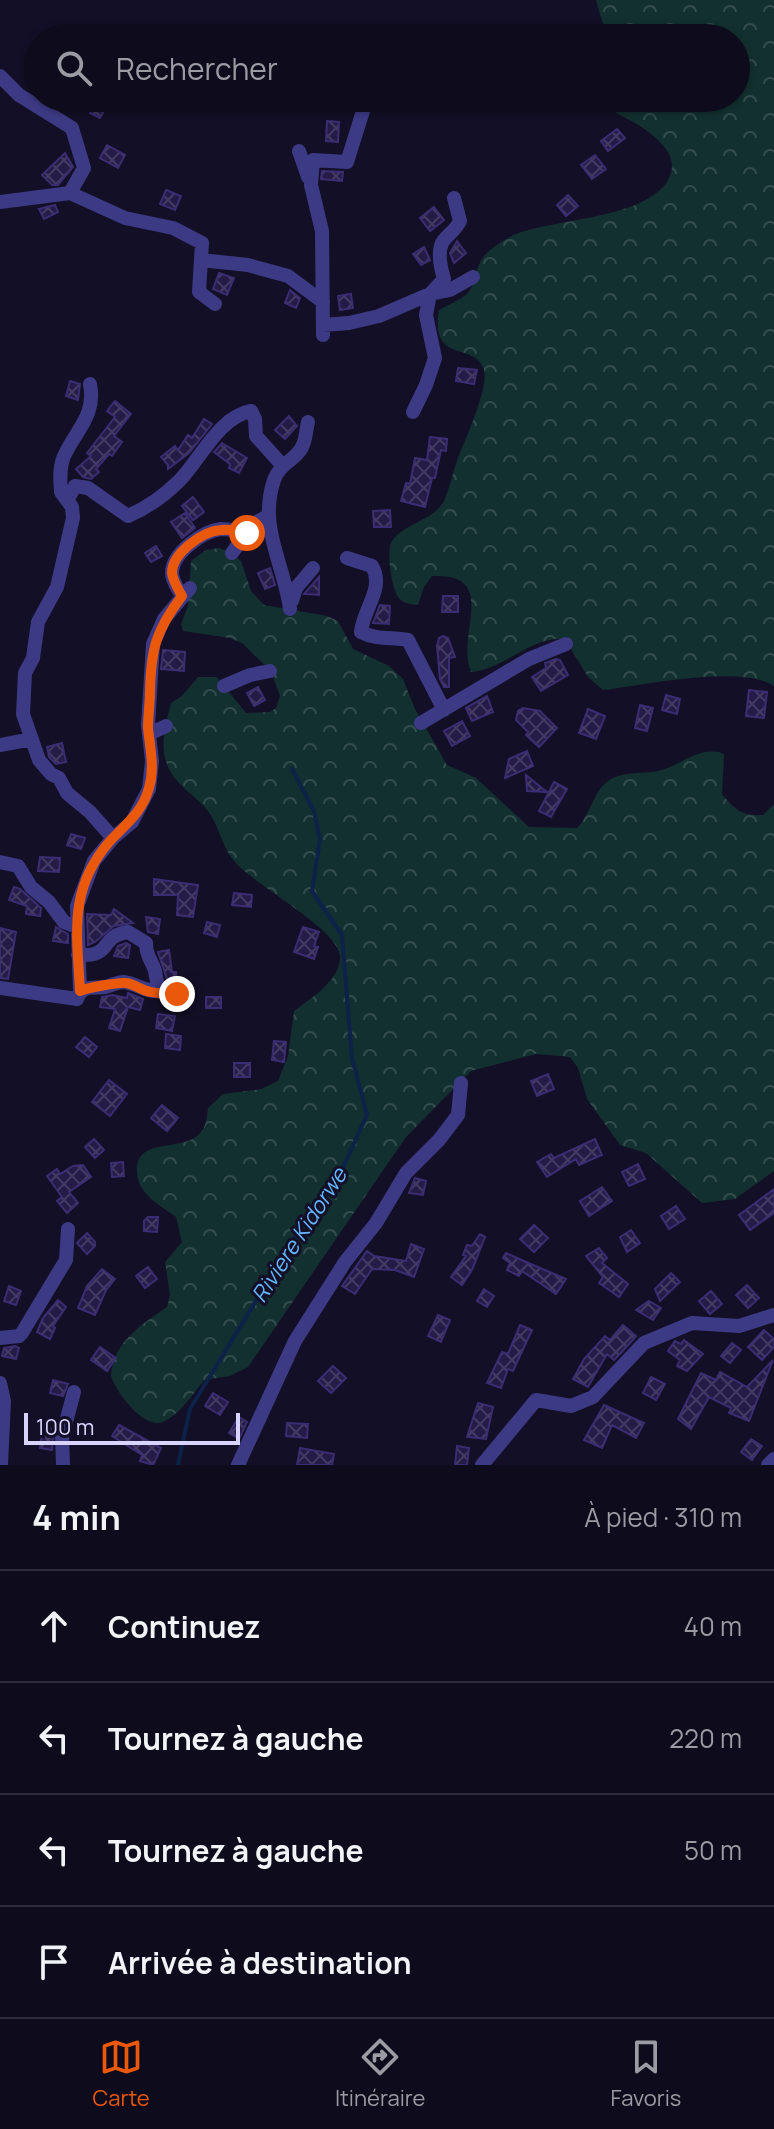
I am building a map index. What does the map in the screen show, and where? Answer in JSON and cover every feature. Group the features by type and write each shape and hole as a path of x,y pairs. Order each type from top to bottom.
{"street":[{"path":"0,76 24,98"},
{"path":"46,112 72,128 84,168 70,193"},
{"path":"311,185 313,160 353,161 363,112"},
{"path":"299,151 322,231 323,330 379,316 430,294 450,290 473,277"},
{"path":"0,202 70,193 125,218 173,228 202,243 199,292 215,304"},
{"path":"413,412 435,358 426,315 430,294 444,279 440,255 443,242 455,232 460,221 454,198"},
{"path":"201,260 248,265 288,276 323,302"},
{"path":"90,384 90,413 63,456 61,492 72,507 73,518 57,587 38,622 33,658 25,673 23,714 39,760 113,838"},
{"path":"68,499 75,486 88,488 128,516 142,511 180,480 230,411 251,411 256,436 282,465"},
{"path":"308,422 302,448 282,465 274,480 268,516 290,609 296,588 313,568"},
{"path":"302,448 317,456"},
{"path":"232,553 253,524 268,516"},
{"path":"0,988 77,999 80,991 77,906 85,881 94,861 113,838 132,822 149,789 153,644 164,619 186,592 176,587 172,572 178,555 218,529 247,533"},
{"path":"347,558 372,566 378,576 376,588 362,616 361,632 373,638 408,640 444,710"},
{"path":"421,723 529,659 566,644"},
{"path":"224,686 270,671"},
{"path":"149,734 166,726"},
{"path":"0,745 32,739"},
{"path":"0,862 18,866 31,887 49,902 64,922 77,927"},
{"path":"78,955 96,956 104,951 107,941 115,934 128,932 146,943 148,960 162,991"},
{"path":"80,991 89,986 107,987 116,982 127,983 149,993 162,991 177,994"},
{"path":"238,1465 295,1341 345,1262 376,1223 406,1173 439,1140 458,1115 461,1083"},
{"path":"0,1338 22,1333 66,1260 68,1229"},
{"path":"482,1465 536,1400 571,1406 593,1397 644,1343 692,1323 739,1326 774,1315"},
{"path":"0,1383 4,1401 1,1465"},
{"path":"63,1465 62,1437 74,1392"},
{"path":"768,1465 774,1459"}],"green space":[{"path":"596,0 774,0 774,686 759,680 716,676 603,690 588,677 565,639 541,642 495,665 471,672 468,641 471,609 465,584 453,578 432,576 424,587 418,605 401,600 393,583 389,560 392,541 434,512 445,499 476,414 485,378 479,361 447,346 441,339 439,310 466,295 484,256 506,239 531,229 631,206 652,196 666,183 672,165 666,149 642,127 616,112 750,112 750,24 603,24"},
{"path":"219,548 231,552 241,561 251,591 264,605 327,616 338,621 353,649 389,666 403,679 415,709 447,765 476,778 529,827 577,828 608,781 626,774 658,771 709,752 724,754 722,794 735,808 744,813 763,815 774,804 774,1171 735,1199 702,1203 646,1153 620,1145 587,1099 578,1068 570,1057 536,1054 471,1071 406,1137 248,1367 230,1376 204,1380 176,1413 157,1423 132,1409 111,1376 117,1353 130,1335 167,1307 170,1295 165,1262 182,1242 176,1217 150,1198 141,1186 137,1171 139,1161 151,1149 197,1136 204,1127 208,1108 223,1094 261,1089 278,1081 288,1056 294,1011 330,981 336,973 340,956 326,933 236,863 210,814 175,778 165,758 164,737 171,703 182,696 198,677 217,677 246,713 270,712 276,708 280,696 271,671 242,643 230,638 183,631 181,624 188,606 191,561 206,550"}],"building":[{"path":"90,112 103,112 100,118"},
{"path":"327,121 339,122 338,142 326,141"},
{"path":"617,129 625,138 608,151 601,141"},
{"path":"107,145 125,155 118,168 100,158"},
{"path":"65,153 73,167 58,185 52,185 42,175"},
{"path":"595,155 606,169 592,179 581,165"},
{"path":"322,171 343,172 342,181 321,179"},
{"path":"166,190 181,196 175,210 160,204"},
{"path":"568,195 578,206 566,216 557,205"},
{"path":"55,205 58,212 44,219 39,209"},
{"path":"434,207 444,220 430,231 420,218"},
{"path":"457,241 466,253 454,263 450,253"},
{"path":"424,247 430,260 421,265 413,254"},
{"path":"219,273 234,278 227,295 213,289"},
{"path":"290,290 300,298 296,308 285,303"},
{"path":"351,294 353,308 340,310 338,296"},
{"path":"458,368 477,370 474,384 456,381"},
{"path":"70,381 80,384 78,400 66,396"},
{"path":"115,401 131,414 114,436 122,442 112,456 109,454 96,469 99,472 91,479 83,477 76,469 91,456 87,453 115,417 107,411"},
{"path":"289,416 297,426 285,439 275,430"},
{"path":"204,419 212,424 189,453 168,469 161,457 175,446 178,450 188,435 192,438"},
{"path":"430,437 447,439 446,451 441,450 425,507 401,501 406,483 410,484 415,458 427,460"},
{"path":"222,443 247,458 239,473 229,468 230,464 214,452"},
{"path":"193,497 204,512 193,520 182,506"},
{"path":"390,510 391,527 374,527 373,511"},
{"path":"185,513 195,528 182,538 171,522"},
{"path":"156,546 162,556 151,562 145,553"},
{"path":"270,568 275,585 265,589 258,573"},
{"path":"319,577 319,595 304,594 305,593"},
{"path":"443,596 458,596 458,612 442,612"},
{"path":"380,605 390,606 389,624 373,623"},
{"path":"439,638 448,638 455,657 449,658 449,687 444,687 440,679 437,646"},
{"path":"163,650 185,652 184,671 161,669"},
{"path":"560,660 568,675 541,691 532,677 546,668 545,663"},
{"path":"258,687 265,700 254,706 247,693"},
{"path":"749,690 767,692 764,718 746,716"},
{"path":"666,695 680,699 677,714 662,710"},
{"path":"487,696 493,712 472,721 466,708"},
{"path":"640,705 653,708 647,731 635,728"},
{"path":"523,708 540,711 557,728 539,747 516,720 518,711"},
{"path":"588,709 605,716 596,739 579,733"},
{"path":"462,721 470,736 452,746 444,731"},
{"path":"62,743 66,762 56,764 49,757 47,747"},
{"path":"527,751 533,766 505,778 509,759"},
{"path":"526,775 547,792 527,791"},
{"path":"554,782 567,789 551,817 539,811"},
{"path":"71,834 85,838 81,849 67,845"},
{"path":"40,857 60,858 59,872 38,871"},
{"path":"154,879 198,885 193,917 177,915 178,895 154,895"},
{"path":"14,887 41,908 40,916 26,914 27,906 9,900"},
{"path":"234,893 252,895 251,907 232,905"},
{"path":"114,909 133,923 114,926 88,945 87,914 111,915"},
{"path":"146,917 160,919 158,934 148,932"},
{"path":"207,922 220,925 217,937 204,933"},
{"path":"56,927 68,934 68,943 53,941"},
{"path":"303,927 319,932 314,959 294,952"},
{"path":"0,928 16,932 8,979 0,978"},
{"path":"130,945 128,958 114,956 118,946"},
{"path":"169,950 177,983 168,982 158,952"},
{"path":"128,993 143,999 140,1010 128,1007 120,1031 109,1028 115,1009 100,1007 102,997 127,998"},
{"path":"206,997 221,997 221,1008 206,1008"},
{"path":"158,1014 175,1016 172,1031 156,1028"},
{"path":"166,1034 181,1036 180,1050 165,1048"},
{"path":"85,1037 97,1047 89,1057 76,1047"},
{"path":"274,1041 286,1042 284,1062 272,1060"},
{"path":"234,1063 250,1063 250,1077 234,1077"},
{"path":"548,1074 554,1089 537,1096 531,1081"},
{"path":"109,1080 127,1094 110,1116 92,1102"},
{"path":"162,1105 178,1118 167,1131 151,1118"},
{"path":"94,1139 104,1150 95,1158 85,1147"},
{"path":"595,1139 602,1155 579,1165 576,1159 547,1177 537,1162 551,1154 554,1158"},
{"path":"123,1162 124,1176 112,1177 111,1163"},
{"path":"638,1164 645,1179 629,1186 622,1172"},
{"path":"83,1165 91,1177 69,1192 78,1203 67,1213 57,1201 62,1197 47,1176 57,1169 60,1174 73,1166"},
{"path":"415,1178 426,1181 423,1195 409,1193"},
{"path":"602,1187 612,1201 589,1216 580,1201"},
{"path":"774,1189 774,1213 750,1230 739,1215"},
{"path":"676,1206 685,1219 669,1229 661,1216"},
{"path":"148,1217 158,1217 157,1232 144,1231 144,1221"},
{"path":"534,1225 548,1238 534,1252 520,1239"},
{"path":"631,1230 640,1243 627,1252 620,1237"},
{"path":"87,1233 95,1246 87,1254 77,1243"},
{"path":"480,1234 485,1237 472,1270 462,1285 451,1277 466,1256 463,1255 467,1245 472,1246"},
{"path":"411,1244 424,1249 414,1277 395,1270 372,1269 355,1294 342,1286 367,1251 374,1256 406,1261"},
{"path":"599,1248 607,1258 602,1263 628,1284 619,1297 599,1283 603,1277 586,1256"},
{"path":"506,1253 566,1279 556,1294 522,1271 519,1276 507,1270 510,1263 503,1258"},
{"path":"148,1267 157,1279 145,1288 136,1276"},
{"path":"102,1269 115,1279 106,1290 95,1315 78,1308 87,1286"},
{"path":"671,1273 680,1282 660,1301 655,1289"},
{"path":"747,1285 759,1298 748,1308 736,1295"},
{"path":"9,1286 21,1291 16,1305 4,1301"},
{"path":"484,1289 494,1296 487,1307 477,1301"},
{"path":"711,1291 722,1304 710,1314 699,1301"},
{"path":"58,1300 66,1307 53,1326 50,1339 37,1332 43,1318"},
{"path":"649,1301 661,1308 653,1320 636,1310"},
{"path":"438,1315 450,1320 441,1342 428,1336"},
{"path":"520,1325 532,1330 513,1371 508,1369 501,1388 487,1383 502,1352 508,1354"},
{"path":"623,1325 636,1336 630,1343 614,1360 607,1354 588,1387 573,1379 584,1359 605,1336 610,1340"},
{"path":"764,1330 774,1339 774,1347 762,1360 748,1347"},
{"path":"684,1340 703,1354 687,1371 677,1366 680,1360 668,1351 675,1341 681,1344"},
{"path":"732,1343 741,1350 730,1363 721,1356"},
{"path":"100,1347 116,1358 107,1371 91,1360"},
{"path":"4,1348 19,1348 16,1359 2,1356"},
{"path":"773,1360 749,1421 729,1413 731,1408 709,1397 691,1429 678,1419 701,1373 716,1380 720,1372 747,1387"},
{"path":"333,1366 346,1378 331,1393 318,1381"},
{"path":"651,1377 665,1384 656,1400 643,1393"},
{"path":"53,1380 68,1384 63,1396 50,1393"},
{"path":"213,1393 228,1402 220,1415 205,1406"},
{"path":"478,1403 493,1407 486,1439 467,1437"},
{"path":"604,1405 644,1423 636,1438 612,1425 602,1448 584,1440"},
{"path":"239,1417 247,1422 239,1439 229,1433"},
{"path":"287,1423 308,1424 307,1438 286,1436"},
{"path":"119,1425 161,1448 153,1465 140,1461 142,1455 112,1436"},
{"path":"43,1427 54,1429 52,1450 40,1448"},
{"path":"751,1439 762,1446 752,1460 741,1452"},
{"path":"457,1446 469,1448 467,1465 455,1465"},
{"path":"300,1448 334,1454 332,1465 297,1465"}],"waterway":[{"name":"Riviere Kidorwe","path":"178,1465 190,1409 298,1232 336,1183 367,1115 352,1058 342,935 312,891 320,839 314,811 292,769"}],"route":[{"path":"177,994 162,991 149,993 127,983 116,982 107,987 89,986 80,991 77,906 94,861 113,838 132,822 149,789 152,761 148,725 153,644 164,619 182,596 172,572 178,555 218,529 247,533"}]}
